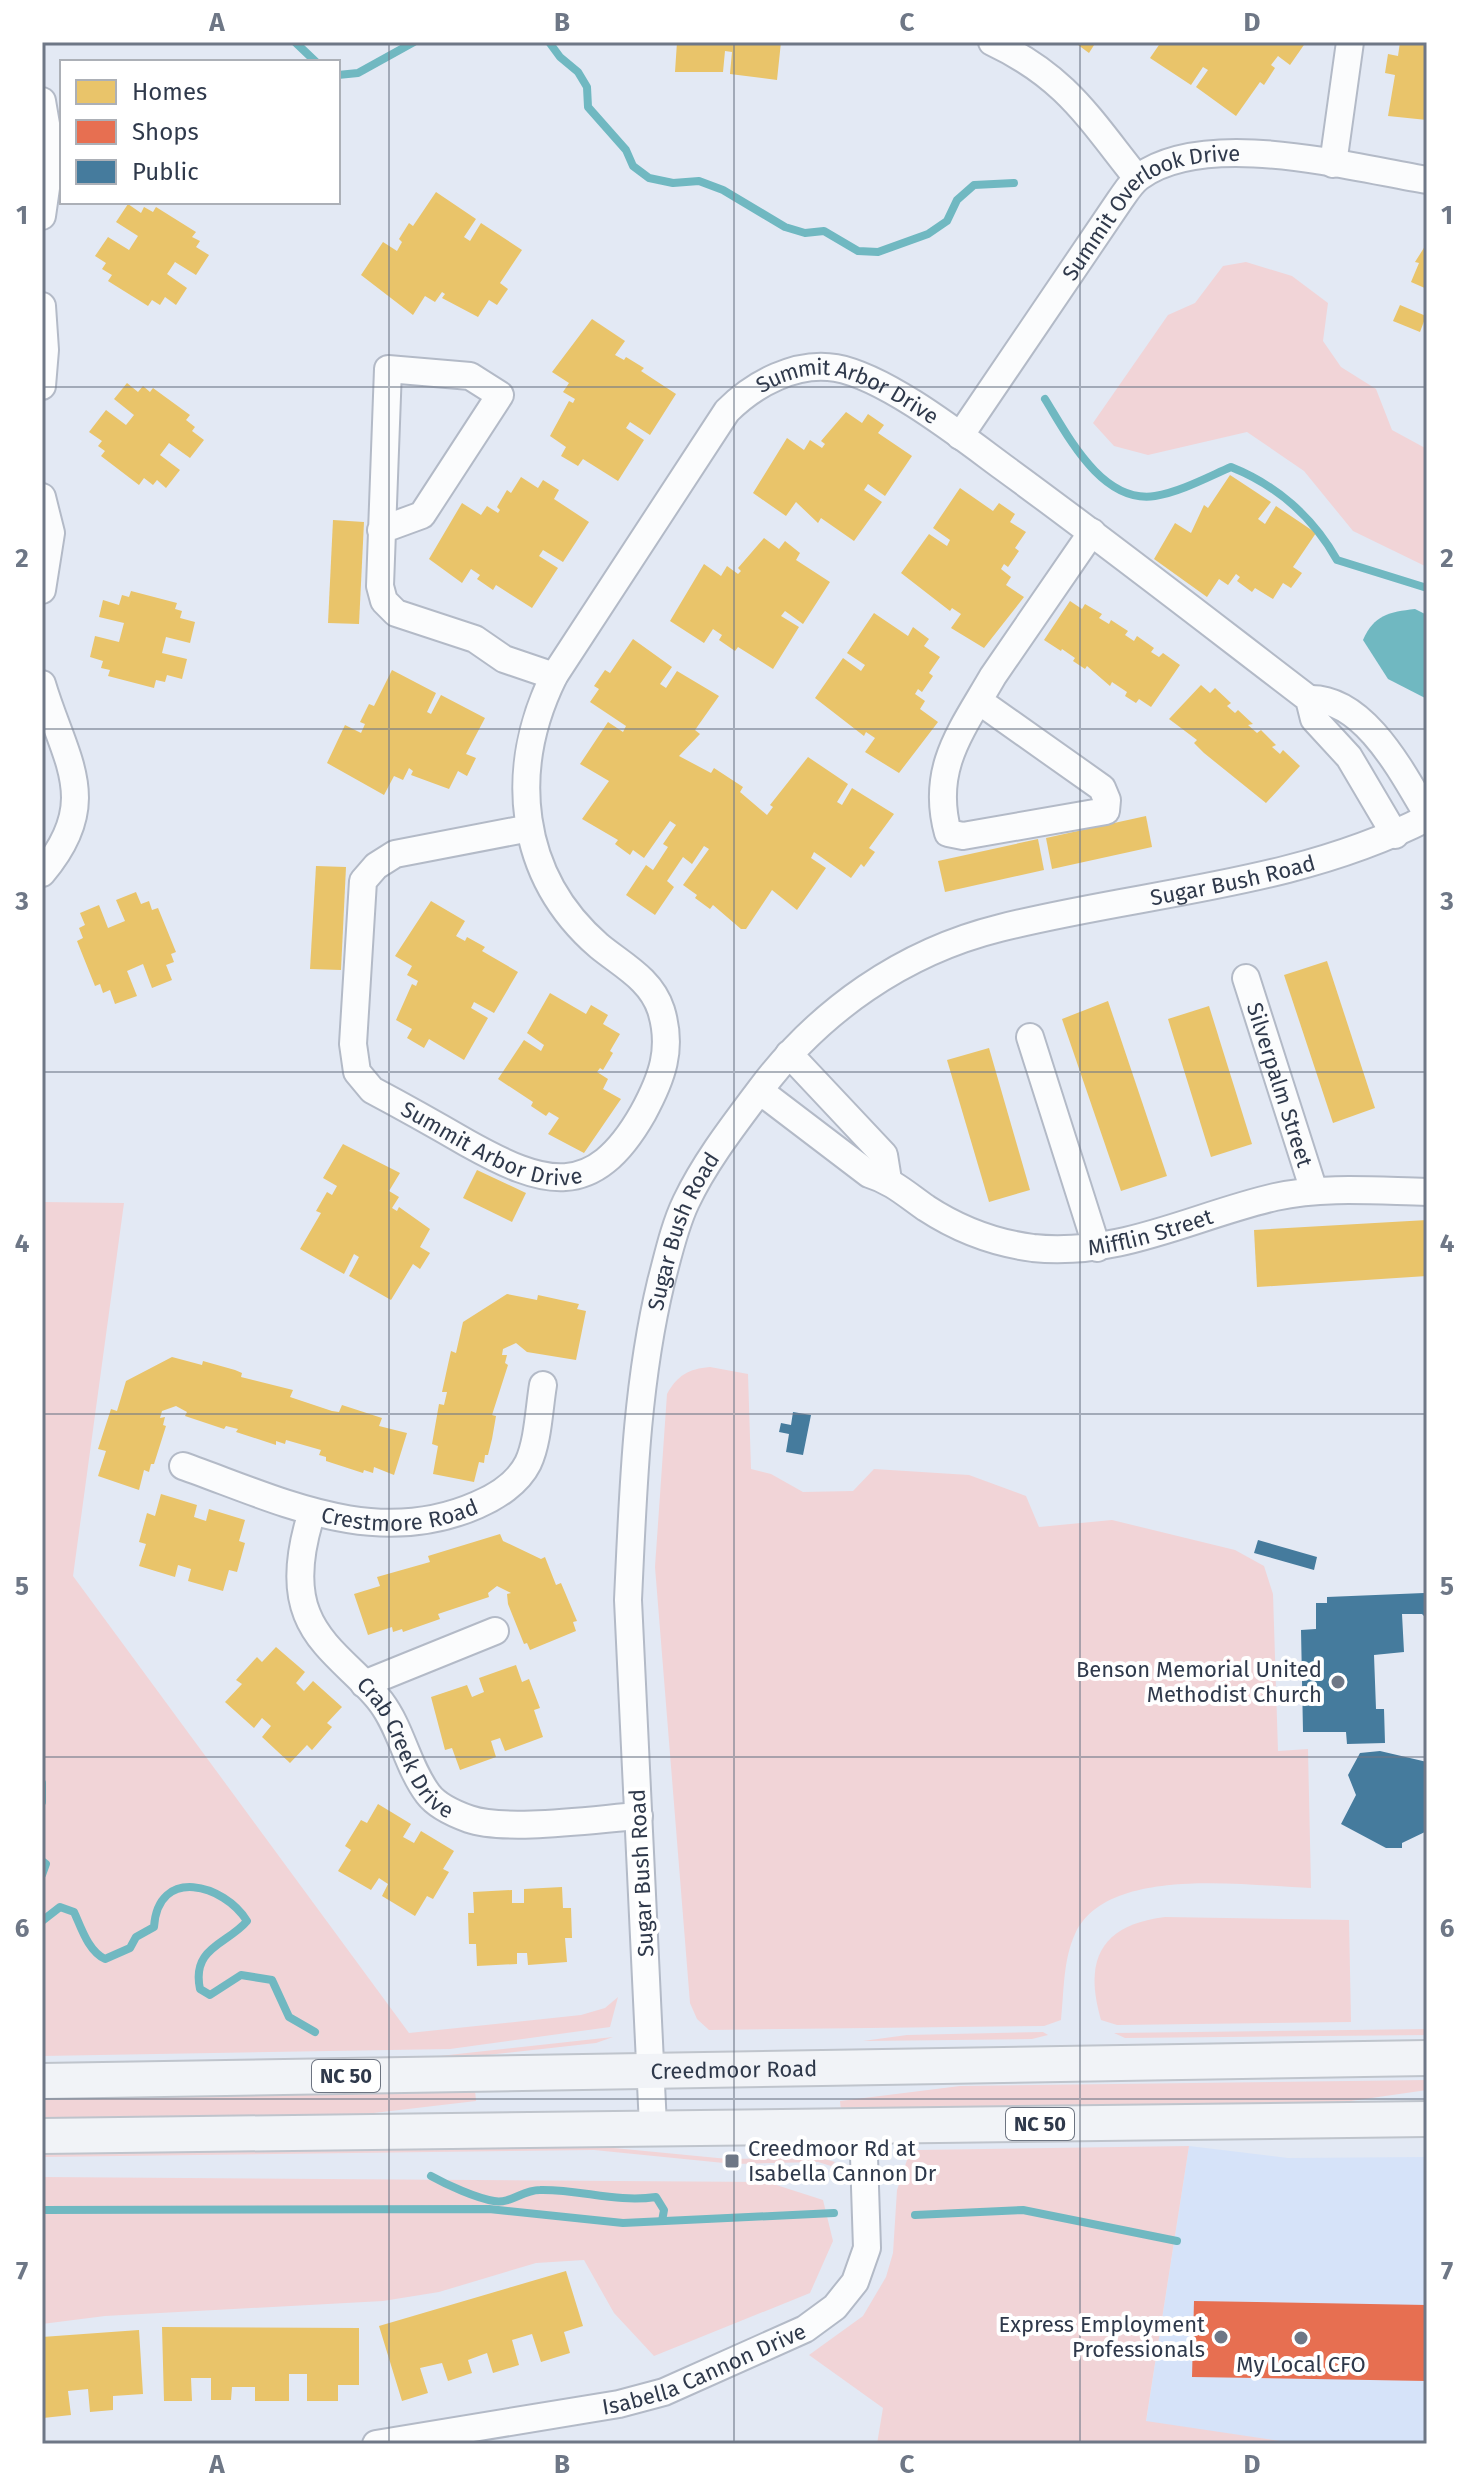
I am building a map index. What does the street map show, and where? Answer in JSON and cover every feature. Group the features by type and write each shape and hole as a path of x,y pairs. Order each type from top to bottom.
{"main road":[{"name":"Creedmoor Road","path":"42,2081 1427,2058"},
{"name":"NC 50","path":"42,2136 653,2126 1427,2119"}],"street":[{"path":"992,42 1028,59 1058,81 1086,110 1137,178"},
{"path":"1333,164 1350,42"},
{"path":"42,101 51,153 42,216"},
{"name":"Summit Overlook Drive","path":"960,436 1137,178 1162,164 1194,154 1228,151 1427,180"},
{"path":"42,306 45,350 42,386"},
{"name":"Summit Arbor Drive","path":"530,828 395,854 376,866 363,881 353,1044 357,1072 372,1090 513,1169 540,1177 567,1178 600,1165 627,1140 664,1071 668,1037 660,1006 641,978 599,945 555,893 538,860 530,828 527,754 533,723 554,676 727,411 745,392 775,377 805,369 835,368 891,391 960,436 1092,532 1309,699 1314,719 1349,757 1395,835"},
{"path":"381,530 405,525 422,515 500,395 486,385 453,373 388,369 381,530 380,586 384,601 396,613 475,639 504,659 554,676"},
{"path":"42,497 51,533 42,590"},
{"path":"979,701 1102,788 1107,800 1106,811 963,836 948,833 941,780 953,747 979,701 1092,532"},
{"path":"42,684 75,779 76,814 63,848 42,873"},
{"name":"Summit Arbor Drive","path":"1309,699 1326,698 1350,712 1374,736 1427,816"},
{"path":"1349,757 1374,736"},
{"name":"Sugar Bush Road","path":"653,2126 628,1600 637,1435 647,1348 666,1263 685,1204 714,1154 789,1054 825,1018 856,993 900,968 958,941 999,928 1293,869 1365,848 1427,816"},
{"name":"Silverpalm Street","path":"1246,978 1314,1191"},
{"path":"1030,1037 1097,1248"},
{"path":"789,1054 884,1155 888,1180"},
{"name":"Mifflin Street","path":"760,1091 869,1174 888,1180 939,1216 975,1234 1034,1248 1097,1248 1139,1239 1264,1200 1314,1191 1427,1192"},
{"name":"Crestmore Road","path":"183,1466 312,1512 360,1524 385,1525 458,1513 488,1500 512,1484 528,1462 543,1385"},
{"name":"Crab Creek Drive","path":"312,1512 301,1560 301,1585 307,1614 325,1644 396,1723 429,1796 449,1811 473,1820 498,1824 639,1816"},
{"path":"364,1684 495,1631"},
{"name":"Isabella Cannon Drive","path":"376,2444 472,2436 664,2392 762,2351 805,2329 835,2307 855,2282 867,2248 863,2126"}],"shaded area":[{"path":"1246,262 1292,276 1328,303 1323,341 1341,367 1376,389 1392,430 1427,449 1427,567 1353,531 1304,471 1247,432 1148,455 1114,446 1093,423 1168,315 1195,303 1223,266"},
{"path":"42,1202 124,1203 73,1576 409,2033 581,2015 605,2008 618,1997 610,2027 450,2049 42,2056"},
{"path":"710,1367 748,1374 751,1469 771,1474 803,1492 853,1491 874,1469 969,1475 1026,1496 1039,1527 1112,1520 1235,1550 1264,1566 1273,1594 1278,1751 1308,1749 1311,1888 1181,1884 1147,1888 1117,1897 1092,1912 1075,1934 1066,1965 1061,2020 1044,2026 709,2030 697,2019 690,2003 655,1567 667,1394 684,1374"},
{"path":"1165,1917 1349,1920 1351,2022 1117,2025 1101,2020 1095,1979 1103,1948 1126,1928"},
{"path":"1427,2029 1427,2035 1125,2038 1114,2033"},
{"path":"1043,2032 1048,2035 1032,2039 863,2041 907,2035"},
{"path":"613,2037 596,2043 451,2059 403,2060"},
{"path":"1427,2080 1427,2090 1323,2105 841,2111 840,2101 960,2086"},
{"path":"475,2090 476,2101 348,2116 42,2121 42,2096"},
{"path":"593,2146 728,2159 821,2158 835,2162 831,2166 818,2162 734,2164 594,2150 42,2157 42,2152"},
{"path":"1189,2146 1288,2158 1427,2157 1427,2444 1300,2444 1146,2422"},
{"path":"1189,2146 1146,2421 1300,2444 877,2444 883,2408 809,2355 863,2316 886,2277 893,2253 897,2190 909,2154 918,2150"},
{"path":"42,2177 767,2182 823,2200 833,2241 810,2293 654,2356 614,2313 584,2260 536,2263 439,2292 383,2301 105,2316 42,2324"}],"water":[{"path":"1415,609 1427,615 1427,699 1388,679 1363,640 1372,625 1383,616"}],"building: Homes":[{"path":"677,42 781,42 777,80 730,74 732,52 725,51 723,72 675,72"},
{"path":"1074,42 1096,42 1089,53"},
{"path":"1161,42 1306,42 1290,65 1278,56 1271,65 1275,68 1264,85 1260,82 1236,116 1196,87 1208,70 1203,67 1191,85 1150,58"},
{"path":"1400,42 1427,42 1427,120 1388,116 1395,75 1385,73 1388,54 1398,56"},
{"path":"436,192 476,219 464,237 470,241 481,223 522,250 500,283 508,289 497,305 489,300 478,317 442,298 445,294 442,292 435,302 425,296 413,315 361,275 383,242 397,251 402,242 399,239 409,223 413,226"},
{"path":"128,204 141,213 144,207 153,212 156,207 196,232 192,237 200,241 196,247 209,255 196,275 175,262 167,274 187,288 176,305 165,297 160,305 152,300 148,306 108,281 112,275 102,269 106,263 95,256 108,237 129,250 138,236 116,222"},
{"path":"1427,243 1427,289 1411,282 1419,263 1415,262"},
{"path":"1400,305 1426,316 1420,332 1393,321"},
{"path":"592,319 625,341 615,355 624,360 626,357 644,368 641,371 676,394 650,435 630,422 626,428 644,440 618,481 583,459 578,466 561,456 566,447 550,436 569,401 573,403 575,399 563,392 569,383 552,372"},
{"path":"127,383 138,392 143,386 150,392 153,388 190,415 186,420 195,427 192,431 204,440 190,458 169,443 160,455 180,470 166,488 157,480 153,485 144,478 139,485 101,456 105,451 98,446 102,441 89,432 106,410 126,425 134,415 114,399"},
{"path":"846,412 862,423 868,414 884,425 878,433 912,456 885,496 868,484 864,490 882,502 854,541 821,518 818,523 796,502 786,516 753,493 787,438 804,450 810,440 822,448 825,444 821,441"},
{"path":"1230,475 1271,502 1258,519 1265,524 1276,506 1316,533 1293,567 1302,573 1291,588 1283,583 1273,599 1255,588 1252,592 1237,581 1240,577 1236,574 1228,585 1219,579 1207,597 1154,559 1175,523 1191,533 1204,505 1208,508"},
{"path":"521,477 538,488 543,480 559,490 554,499 589,522 563,562 543,550 539,556 558,568 532,608 496,585 493,590 477,579 480,575 471,569 462,583 429,559 462,503 481,515 487,506 498,513 500,510 497,507 507,490 511,493"},
{"path":"960,488 993,511 999,503 1015,514 1010,522 1026,532 1015,548 1019,551 1008,567 1004,564 1001,569 1011,577 1006,585 1024,597 984,648 951,628 961,614 952,608 950,611 901,573 929,534 947,546 950,540 933,528"},
{"path":"333,520 364,522 359,624 328,623"},
{"path":"764,538 779,549 785,541 800,553 796,560 830,582 803,624 785,611 781,616 799,627 773,669 738,647 735,651 719,640 722,635 713,629 704,643 670,621 704,564 721,576 727,566 738,574 741,571 738,568"},
{"path":"131,591 177,603 175,609 182,611 180,618 195,622 190,643 166,637 162,653 187,659 182,679 167,675 165,682 156,680 154,688 108,676 110,670 101,668 103,661 90,657 95,636 119,642 124,623 99,617 103,600 119,605 122,595 129,597"},
{"path":"1070,601 1082,609 1085,604 1102,614 1099,618 1109,624 1111,620 1128,631 1125,635 1134,641 1137,636 1154,648 1151,652 1159,657 1163,653 1180,665 1151,707 1139,699 1136,703 1125,696 1127,692 1112,682 1110,686 1087,666 1085,669 1073,661 1075,658 1044,640"},
{"path":"874,613 908,636 913,627 929,639 924,646 940,657 929,673 933,676 922,692 918,689 915,694 925,701 920,709 938,722 899,773 865,752 875,738 866,732 864,736 815,698 843,658 861,671 865,665 847,653"},
{"path":"633,639 672,667 660,684 666,688 677,671 719,696 695,730 700,734 679,756 711,773 714,768 743,787 740,792 767,815 773,807 770,805 808,757 848,784 837,802 842,805 852,788 894,814 869,848 875,852 864,867 861,864 851,878 814,852 811,858 826,868 797,910 772,890 746,929 741,929 713,905 710,909 683,885 709,849 704,846 692,864 683,857 667,881 674,887 655,915 626,895 646,865 653,870 668,847 663,844 676,825 670,821 644,858 633,850 630,855 615,844 618,840 582,819 609,781 580,764 608,722 623,732 626,726 590,702 599,689 594,686 605,670 610,673"},
{"path":"392,670 436,693 427,712 431,714 441,695 485,718 466,754 476,758 467,776 458,771 449,789 411,775 413,771 409,768 403,780 394,776 384,795 327,763 345,725 361,733 365,724 360,722 369,704 374,706"},
{"path":"1201,685 1210,693 1215,688 1231,703 1227,706 1235,713 1238,710 1253,724 1248,725 1257,733 1261,730 1276,745 1272,747 1280,754 1283,750 1300,766 1266,803 1204,753 1194,743 1197,740 1169,719"},
{"path":"1146,816 1152,847 1052,869 1046,838"},
{"path":"1038,839 1044,870 945,892 938,861"},
{"path":"316,866 346,867 341,970 310,969"},
{"path":"136,892 141,904 149,901 152,910 158,908 176,952 171,954 174,962 166,965 172,980 152,988 143,964 127,971 137,996 115,1004 110,990 103,993 100,984 95,986 77,941 83,938 79,928 85,925 80,913 99,905 108,928 125,921 116,900"},
{"path":"431,901 465,921 456,936 465,941 467,937 485,947 482,951 518,972 494,1013 474,1002 471,1008 488,1018 464,1060 429,1039 424,1048 407,1038 412,1029 396,1020 412,984 416,986 418,981 407,975 412,966 395,956"},
{"path":"1327,961 1375,1108 1333,1123 1284,975"},
{"path":"550,993 586,1014 591,1005 608,1015 603,1024 620,1034 603,1070 600,1068 597,1072 608,1079 603,1089 621,1099 584,1153 548,1134 559,1118 549,1112 546,1116 531,1106 533,1102 498,1079 524,1040 541,1051 544,1045 527,1033"},
{"path":"1108,1001 1167,1176 1121,1191 1062,1019"},
{"path":"1209,1006 1252,1144 1211,1157 1168,1019"},
{"path":"989,1048 1030,1190 989,1202 947,1060"},
{"path":"343,1144 400,1173 389,1191 399,1197 392,1208 397,1211 399,1207 430,1229 420,1247 430,1253 420,1269 413,1264 391,1300 349,1276 359,1257 354,1254 344,1274 300,1249 321,1213 316,1211 327,1192 332,1195 337,1186 323,1178"},
{"path":"477,1170 526,1193 512,1222 463,1198"},
{"path":"1427,1220 1427,1276 1257,1287 1254,1230"},
{"path":"507,1294 537,1300 538,1295 579,1304 577,1309 586,1311 576,1360 527,1352 516,1343 503,1349 502,1355 507,1355 505,1363 508,1365 492,1415 496,1416 492,1439 484,1463 479,1462 474,1482 433,1474 438,1446 432,1444 439,1404 444,1405 447,1392 442,1392 451,1351 456,1353 463,1322"},
{"path":"172,1357 235,1370 242,1373 241,1377 293,1390 290,1397 332,1411 339,1412 342,1405 382,1418 379,1426 407,1433 394,1475 374,1467 373,1473 364,1470 363,1473 326,1461 326,1457 319,1455 321,1450 286,1440 285,1444 276,1441 276,1445 236,1432 238,1429 226,1426 224,1429 185,1416 187,1412 176,1406 162,1411 160,1418 165,1417 163,1425 166,1426 154,1464 151,1464 149,1472 144,1470 139,1490 98,1476 106,1451 98,1449 111,1409 117,1411 126,1381"},
{"path":"161,1494 197,1505 194,1517 206,1521 209,1509 245,1520 239,1541 245,1543 237,1572 229,1570 223,1591 188,1581 191,1569 178,1565 175,1577 139,1566 146,1544 139,1542 147,1513 155,1516"},
{"path":"500,1534 503,1541 541,1559 545,1557 556,1585 561,1583 577,1621 573,1622 576,1631 530,1650 527,1643 524,1644 508,1604 507,1594 511,1593 497,1586 488,1593 489,1597 438,1614 440,1619 403,1632 402,1629 393,1632 392,1627 368,1635 354,1594 380,1586 377,1577 430,1562 428,1556"},
{"path":"276,1647 305,1672 296,1683 304,1691 313,1681 342,1707 327,1723 332,1727 312,1750 307,1745 290,1763 262,1737 271,1726 262,1718 254,1728 225,1702 242,1684 236,1680 257,1657 262,1662"},
{"path":"516,1665 522,1682 529,1679 540,1708 534,1710 543,1737 505,1751 500,1738 491,1741 496,1757 460,1770 452,1748 445,1750 431,1697 467,1685 472,1697 484,1692 479,1678"},
{"path":"378,1804 411,1824 403,1837 414,1843 421,1831 454,1851 443,1869 449,1872 433,1899 427,1896 415,1916 382,1896 388,1884 379,1878 371,1890 338,1871 351,1850 345,1846 361,1820 367,1823"},
{"path":"562,1887 563,1908 571,1908 572,1938 565,1938 567,1962 528,1965 527,1953 517,1953 517,1964 477,1966 476,1944 469,1944 468,1913 474,1913 473,1892 512,1890 512,1903 524,1903 524,1889"},
{"path":"566,2271 583,2326 564,2332 570,2353 541,2362 532,2334 512,2340 519,2365 493,2373 487,2353 468,2360 472,2373 448,2381 442,2363 420,2368 428,2393 402,2401 379,2326"},
{"path":"162,2327 359,2328 359,2385 338,2385 338,2401 307,2401 307,2374 289,2374 289,2401 255,2401 255,2387 232,2387 231,2400 211,2400 211,2378 191,2378 192,2401 164,2401"},
{"path":"139,2330 143,2394 113,2396 113,2410 90,2412 88,2389 68,2391 71,2415 43,2418 42,2337"}],"building: Shops":[{"path":"1194,2301 1427,2305 1427,2381 1192,2377"}],"building: Public":[{"path":"793,1412 811,1415 803,1455 786,1452 789,1434 779,1432 781,1423 791,1425"},
{"path":"1258,1540 1317,1557 1314,1570 1254,1553"},
{"name":"Benson Memorial United Methodist Church","path":"1424,1593 1427,1596 1427,1619 1422,1614 1402,1614 1404,1652 1374,1655 1376,1709 1384,1709 1385,1743 1347,1744 1346,1732 1303,1732 1301,1630 1316,1629 1316,1603 1327,1603 1327,1597"},
{"name":"Benson Memorial United Methodist Church","path":"1380,1751 1427,1762 1427,1831 1402,1843 1402,1848 1386,1848 1341,1824 1356,1795 1348,1775 1360,1753"}],"waterway":[{"path":"295,42 314,60"},
{"path":"340,75 358,73 414,42"},
{"path":"549,42 560,57 578,72 587,87 588,107 626,150 633,166 649,178 673,183 699,181 723,190 785,227 805,233 824,231 858,251 878,252 928,234 947,221 957,200 974,185 1014,183"},
{"path":"1045,399 1089,464 1103,479 1119,489 1136,496 1155,496 1184,488 1231,467 1263,483 1292,504 1317,530 1337,560 1427,588"},
{"path":"42,1783 42,1802"},
{"path":"42,1861 46,1864 42,1875"},
{"path":"42,1921 60,1907 74,1912 90,1945 105,1959 130,1948 136,1937 154,1927 158,1908 167,1895 193,1887 209,1891 237,1908 247,1921 206,1955 199,1975 200,1989 210,1995 241,1975 272,1980 289,2017 315,2032"},
{"path":"431,2176 462,2191 494,2201 506,2201 540,2190 627,2198 656,2197 664,2210 662,2221"},
{"path":"42,2210 489,2209 623,2223 834,2213"},
{"path":"915,2215 1023,2210 1177,2241"}],"place":[{"name":"Benson Memorial United Methodist Church","path":"1338,1682"},
{"name":"Creedmoor Rd at Isabella Cannon Dr","path":"732,2161"},
{"name":"Express Employment Professionals","path":"1221,2337"},
{"name":"My Local CFO","path":"1301,2338"}]}
